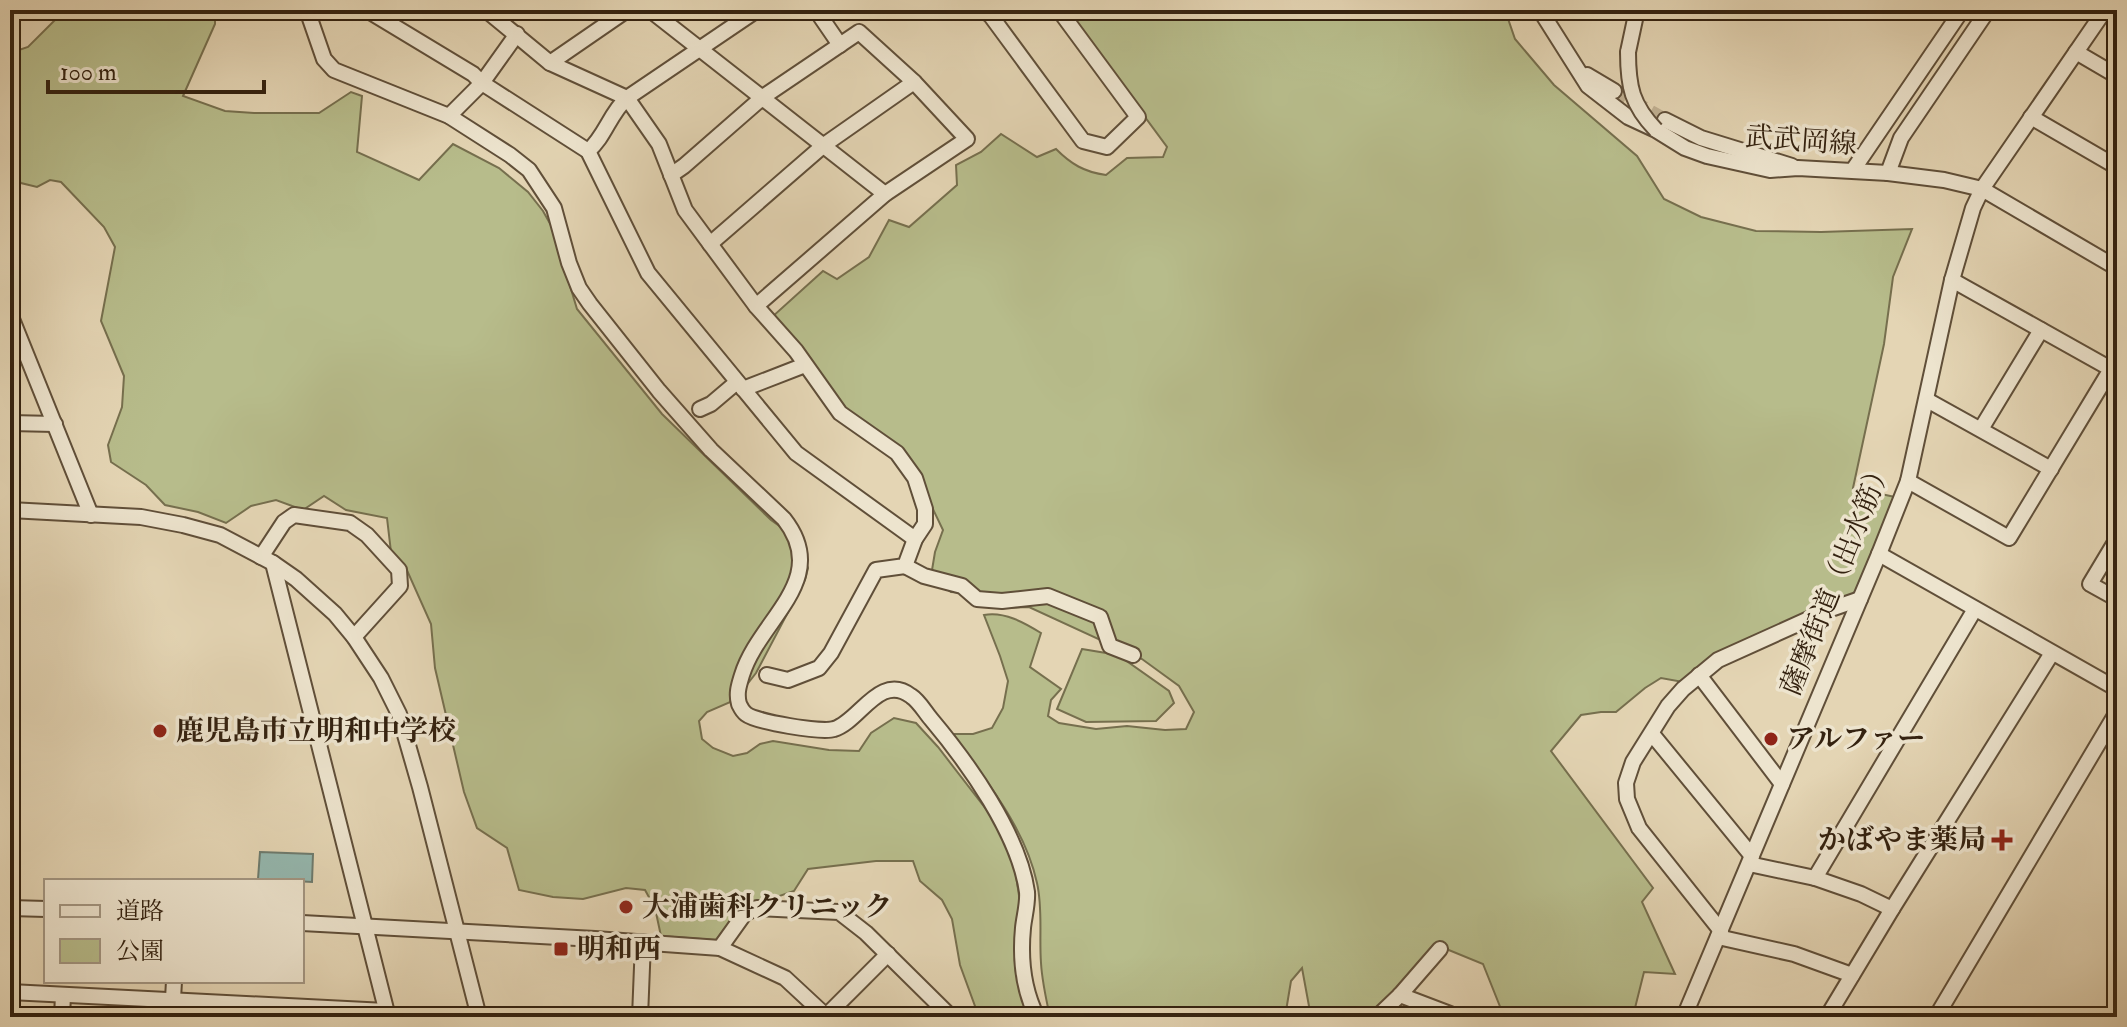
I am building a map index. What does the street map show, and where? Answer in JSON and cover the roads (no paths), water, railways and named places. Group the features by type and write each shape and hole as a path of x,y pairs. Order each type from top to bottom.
{"street":[{"path":"307,10 324,59 334,70 449,116 529,170 554,208 569,263 579,288 590,304 711,450 792,529 801,560 799,576 788,601 746,661 737,691 744,713 755,719 835,729 880,694 900,690 911,695 959,754 1011,836 1020,865 1027,895 1023,974 1037,1017"},
{"path":"367,10 473,74 482,83 588,151 648,273 796,453 915,539"},
{"path":"550,63 627,10"},
{"path":"650,10 885,194"},
{"path":"588,151 617,107 627,98 757,10"},
{"path":"816,10 840,45"},
{"path":"984,10 1083,141 1107,147 1138,117 1059,10"},
{"path":"1540,10 1588,86 1628,117 1660,125"},
{"name":"武武岡線","path":"1637,10 1628,52 1628,77 1636,105 1641,115 1660,125 1685,148 1770,170 1798,168 1888,173 1944,180 1982,189 2117,268"},
{"path":"1853,170 1962,10"},
{"path":"1888,173 1901,138 1988,10"},
{"name":"薩摩街道（出水筋）","path":"1684,1017 1908,481 1952,280 1973,208 1982,189 2105,10"},
{"path":"492,11 550,63 627,98 659,144 685,210 756,306 796,351 840,413 897,453 915,478 925,509 925,524 915,539 905,566"},
{"path":"671,175 763,97 859,32 914,82 967,139 885,194 756,306"},
{"path":"449,116 482,83 517,34"},
{"path":"2076,52 2117,76"},
{"path":"1571,62 1590,78 1614,91"},
{"path":"710,244 824,145 914,82"},
{"path":"2031,117 2117,167"},
{"path":"1908,481 2009,538 2111,369 1952,280"},
{"path":"10,314 91,515"},
{"path":"1981,429 2041,330"},
{"path":"700,409 740,386 805,365"},
{"path":"1927,400 2051,469"},
{"path":"10,423 55,424"},
{"path":"10,510 141,517 220,535 296,579 335,614 381,678 399,714 479,1017"},
{"path":"10,992 387,1014 267,560 284,522 294,515 350,523 367,535 399,570 400,586 354,637"},
{"path":"2117,539 2090,584 2117,599"},
{"path":"1879,554 2117,689"},
{"path":"767,675 788,680 819,668 831,653 876,570 905,566 924,576 962,586 977,599 1002,601 1048,596 1100,617 1110,646 1133,655"},
{"path":"1852,975 1794,954 1720,934 1639,828 1627,799 1626,783 1633,762 1668,706 1718,660 1860,599"},
{"path":"1815,878 1975,609"},
{"path":"1827,1017 2052,653"},
{"path":"1699,675 1782,784"},
{"path":"1936,1017 2117,712"},
{"path":"1652,734 1751,860 1815,878 1892,909"},
{"path":"10,908 44,909"},
{"path":"720,948 745,913 757,908 839,912 866,933 951,1017"},
{"path":"304,923 720,948 785,978 826,1016 888,954"},
{"path":"640,1017 643,942"},
{"path":"1377,1017 1440,949"},
{"path":"172,1017 174,983"},
{"path":"62,1017 63,995"},
{"path":"1400,995 1450,1014 1448,1017"}],"water":[{"path":"260,852 313,854 312,882 304,879 258,879"}],"tunnel":[{"path":"1614,91 1665,120"}],"place":[{"name":"鹿児島市立明和中学校","path":"160,731"},
{"name":"アルファー","path":"1771,739"},
{"name":"かばやま薬局","path":"2002,840"},
{"name":"大浦歯科クリニック","path":"626,907"},
{"name":"明和西","path":"561,949"}]}
